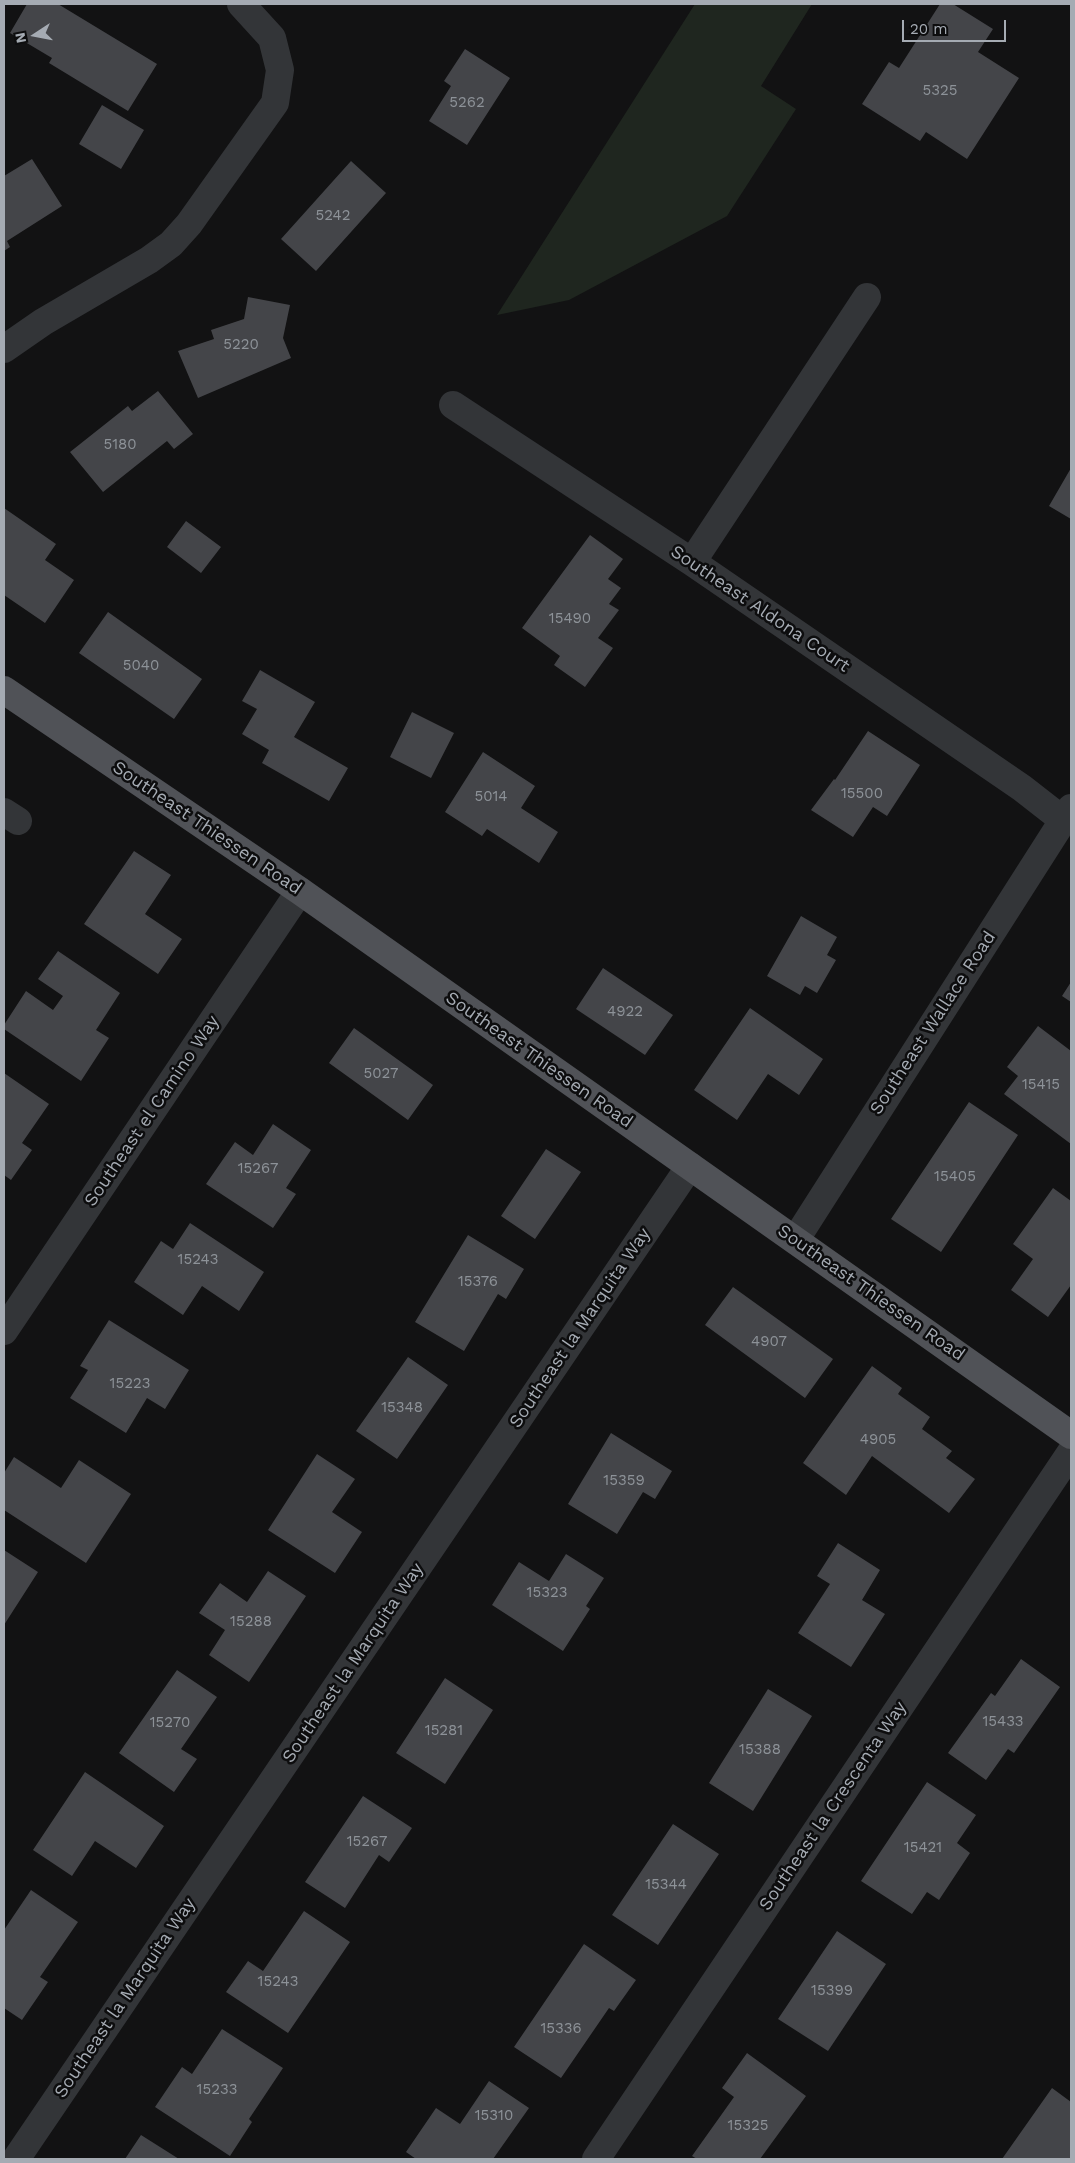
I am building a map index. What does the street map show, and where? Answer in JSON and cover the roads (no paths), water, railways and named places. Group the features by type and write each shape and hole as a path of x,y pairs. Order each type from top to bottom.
{"main road":[{"name":"Southeast Thiessen Road","path":"4,690 300,891 1071,1434"}],"street":[{"path":"4,349 43,322 149,260 170,244 189,224 275,102 280,70 272,38 241,4"},
{"path":"692,562 867,296"},
{"name":"Southeast Aldona Court","path":"453,405 692,562 1022,788 1067,814"},
{"name":"Southeast Wallace Road","path":"796,1239 1067,814"},
{"name":"Southeast el Camino Way","path":"4,1331 300,891"},
{"name":"Southeast la Marquita Way","path":"16,2159 690,1166"},
{"name":"Southeast la Crescenta Way","path":"596,2159 1071,1452"}]}
